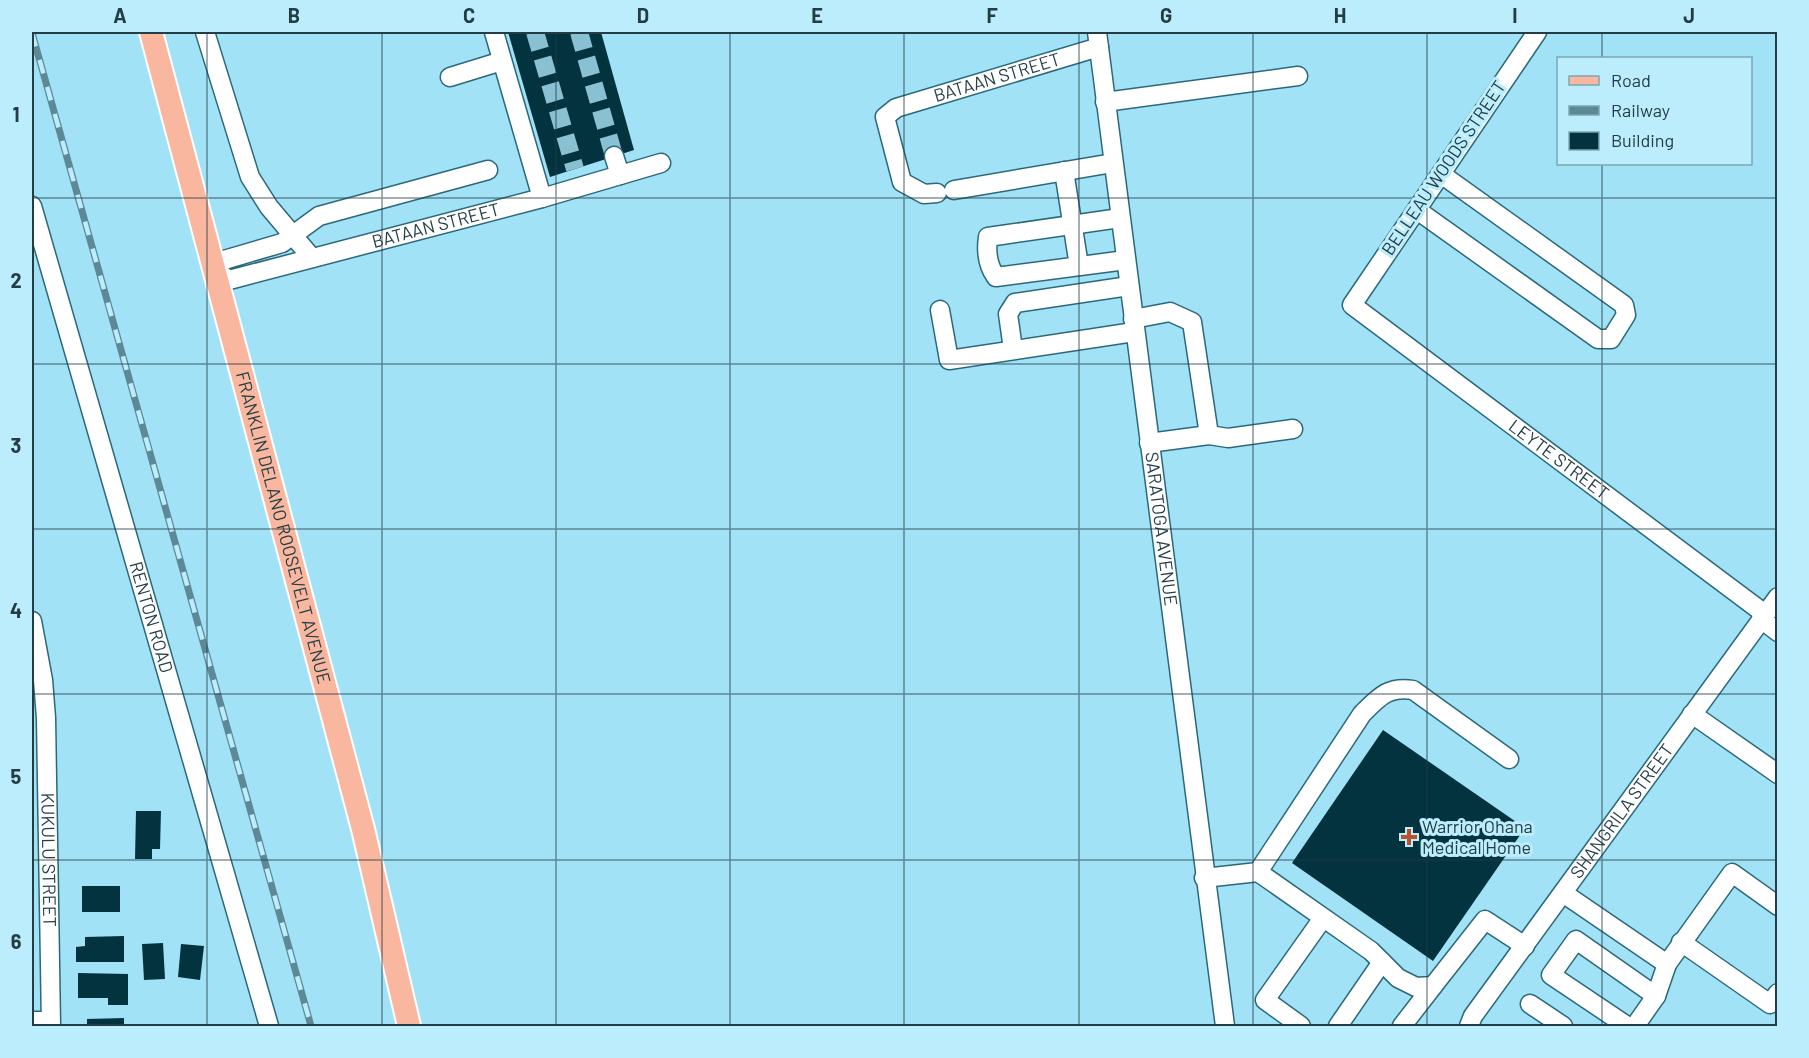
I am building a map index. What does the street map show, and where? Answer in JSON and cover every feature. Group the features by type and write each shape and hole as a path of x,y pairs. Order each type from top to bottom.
{"main road":[{"name":"FRANKLIN DELANO ROOSEVELT AVENUE","path":"151,32 363,829 409,1026"}],"street":[{"path":"205,32 250,177 269,207 312,258"},
{"path":"494,32 542,198"},
{"name":"BELLEAU WOODS STREET","path":"1352,305 1537,32"},
{"name":"BATAAN STREET","path":"1064,171 924,194 902,183 885,117 896,108 1098,39"},
{"name":"SARATOGA AVENUE","path":"1098,39 1204,878 1225,1026"},
{"path":"450,76 502,61"},
{"path":"1105,102 1298,76"},
{"path":"614,156 620,175"},
{"name":"BATAAN STREET","path":"215,270 229,280 542,198 661,163"},
{"path":"1079,266 1064,171 1113,163"},
{"path":"574,169 580,187"},
{"path":"215,270 224,260 275,245 319,216 488,170"},
{"path":"1417,210 1598,339 1611,339 1626,315 1624,305 1441,174"},
{"name":"RENTON ROAD","path":"32,206 269,1026"},
{"path":"1120,218 988,237 987,249 992,271 996,277 1126,260"},
{"path":"1013,349 1008,314 1015,303 1129,286"},
{"name":"LEYTE STREET","path":"1352,305 1763,617 1778,632"},
{"path":"940,310 949,360 1134,325 1170,312 1192,322 1209,435"},
{"path":"1149,443 1209,435 1228,438 1293,429"},
{"name":"SHANGRILA STREET","path":"1469,1026 1473,1016 1778,597"},
{"name":"KUKULU STREET","path":"32,621 35,657 46,718 39,748 40,931 51,1024"},
{"path":"1258,872 1362,714 1380,696 1399,688 1413,690 1509,759"},
{"path":"1692,714 1778,774"},
{"path":"1204,878 1258,872 1382,962 1398,978 1416,987 1433,986"},
{"path":"1635,1026 1656,996 1667,964 1732,873 1778,906"},
{"path":"1563,893 1667,964"},
{"path":"1301,1026 1265,1000 1323,918"},
{"path":"1402,1026 1485,920 1525,946"},
{"path":"1627,1026 1551,975 1576,940 1656,996"},
{"path":"1681,942 1774,999"},
{"path":"1338,1026 1382,962"},
{"path":"1530,1004 1563,1026"},
{"path":"32,1021 51,1024"}],"building":[{"path":"508,32 601,32 634,150 550,177"},
{"path":"1383,730 1525,828 1433,961 1292,863"},
{"path":"136,811 161,811 160,849 152,849 152,859 135,859"},
{"path":"82,886 120,886 120,912 82,912"},
{"path":"124,936 124,962 76,962 76,947 85,946 85,937"},
{"path":"163,943 165,979 144,980 142,944"},
{"path":"181,944 204,946 200,980 178,977"},
{"path":"78,973 128,974 128,1005 108,1005 108,998 78,998"},
{"path":"124,1018 124,1026 87,1026 87,1019"}],"tunnel":[{"path":"535,32 575,169"},
{"path":"579,32 614,156"}],"railway":[{"path":"32,33 311,1026"}],"place":[{"name":"Warrior Ohana Medical Home","path":"1409,837"}]}
